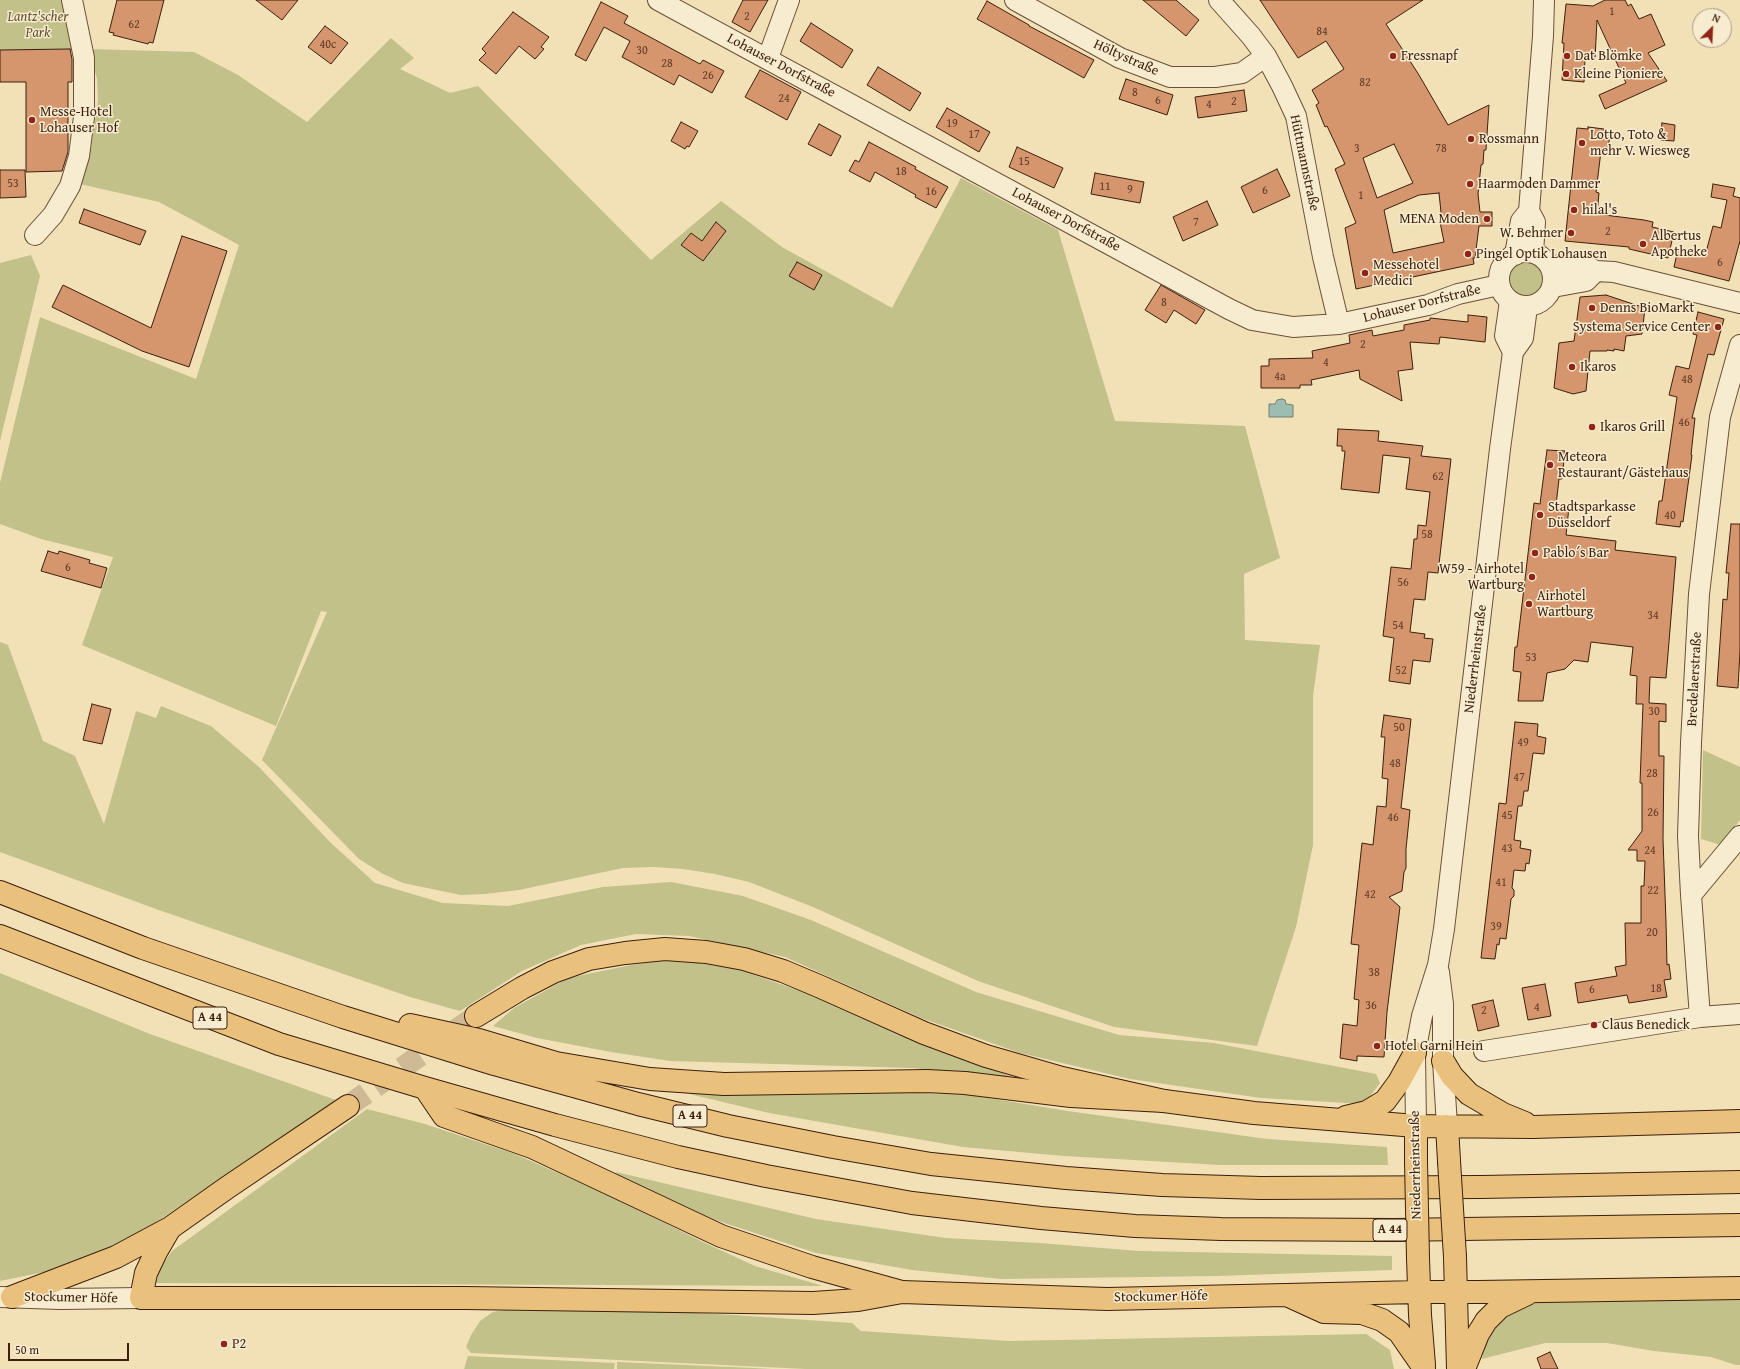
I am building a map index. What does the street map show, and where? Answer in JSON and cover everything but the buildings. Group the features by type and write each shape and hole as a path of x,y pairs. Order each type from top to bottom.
{"main road":[{"name":"A 44","path":"0,892 143,948 343,1017 494,1064 645,1106 728,1126 826,1146 931,1164 1066,1178 1162,1185 1261,1188 1482,1187 1740,1182"},
{"name":"A 44","path":"0,936 279,1044 425,1088 555,1125 678,1157 766,1176 912,1203 1005,1215 1135,1226 1221,1229 1394,1230 1740,1225"},
{"path":"476,1016 522,988 553,972 589,959 625,953 665,949 706,952 744,959 783,971 924,1033 986,1056 1062,1078 1164,1101"},
{"path":"343,1017 407,1024 479,1040 556,1063 650,1079 724,1084 927,1081 965,1083 1071,1096 1164,1101 1254,1113 1416,1126 1533,1127 1740,1121"},
{"path":"1337,1120 1366,1112 1385,1101 1399,1082 1415,1053"},
{"path":"1443,1061 1456,1081 1469,1094 1503,1114 1533,1127"},
{"path":"425,1088 444,1116 532,1147 721,1236 812,1267 902,1292"},
{"path":"6,1297 116,1257 170,1228 348,1106"},
{"name":"Niederrheinstraße","path":"1416,1126 1419,1292 1424,1369"},
{"name":"Niederrheinstraße","path":"1447,1126 1455,1257 1458,1369"},
{"path":"170,1228 146,1273 141,1298 465,1298 813,1303 858,1300 902,1292"},
{"name":"Stockumer Höfe","path":"902,1292 1107,1299 1284,1294 1740,1288"},
{"path":"1464,1369 1478,1334 1486,1321 1500,1307 1533,1291"},
{"path":"1284,1294 1324,1312 1362,1313 1382,1320 1399,1332 1424,1369"}],"street":[{"path":"36,235 53,215 70,186 79,156 84,117 84,58 72,0"},
{"name":"Lohauser Dorfstraße","path":"658,0 1252,320 1293,327 1339,324 1428,305 1458,294 1512,298"},
{"path":"768,58 789,0"},
{"name":"Höltystraße","path":"1015,0 1120,58 1170,77 1215,77 1242,73 1266,56"},
{"name":"Hüttmannstraße","path":"1219,0 1252,36 1266,56 1296,116 1323,257 1339,324"},
{"path":"1512,298 1534,306 1546,299 1553,287 1554,276 1550,266 1543,258 1524,254 1535,222 1529,210 1543,36 1544,0"},
{"name":"Niederrheinstraße","path":"1416,1126 1415,1053 1422,1016 1438,965 1444,929 1500,449 1513,352 1505,336 1512,298 1500,273 1505,262 1524,254"},
{"path":"1550,266 1584,265 1596,271 1614,272 1740,303"},
{"path":"1553,287 1586,281 1596,271"},
{"name":"Bredelaerstraße","path":"1700,1017 1688,836 1691,743 1699,594 1720,417 1740,345"},
{"path":"1691,895 1740,836"},
{"name":"Niederrheinstraße","path":"1438,965 1442,1004 1443,1061 1447,1126"},
{"path":"1484,1051 1700,1017 1740,1014"},
{"name":"Stockumer Höfe","path":"6,1297 60,1299 141,1298"}],"green space":[{"name":"Lantz'scher Park","path":"0,0 66,0 76,49 0,50"},
{"path":"391,38 414,58 400,69 450,93 478,86 651,260 721,201 782,247 892,308 961,178 1058,230 1115,421 1245,426 1280,558 1244,574 1245,640 1320,645 1313,696 1313,845 1296,927 1257,1046 1114,1027 978,981 813,907 749,882 715,874 683,869 654,867 623,868 519,890 461,895 403,883 383,874 359,859 262,760 327,612 321,611 276,726 82,645 113,557 41,539 0,524 0,483 40,317 196,379 239,245 159,202 80,184 91,146 98,100 97,79 89,49 194,52 238,75 307,122"},
{"path":"31,255 40,276 0,441 0,263"},
{"path":"1530,260 1537,263 1543,269 1546,280 1545,288 1537,297 1530,300 1522,300 1515,297 1507,288 1506,276 1509,269 1518,261"},
{"path":"0,642 8,645 43,741 75,756 104,824 136,711 156,718 161,706 211,726 259,767 331,843 375,883 443,903 508,906 603,887 671,882 743,896 811,920 976,992 1119,1035 1214,1043 1376,1074 1380,1083 1364,1104 1261,1098 1130,1079 1020,1053 921,1018 785,957 689,936 636,934 581,945 522,971 460,1011 410,997 156,909 0,852"},
{"path":"1703,750 1740,767 1740,820 1721,845 1701,839"},
{"path":"673,959 737,969 812,995 902,1036 1018,1079 913,1068 670,1061 537,1038 493,1026 514,1008 568,978 631,965"},
{"path":"0,973 150,1034 336,1100 115,1250 69,1267 0,1281"},
{"path":"660,1087 880,1091 970,1095 1068,1111 1267,1139 1387,1147 1388,1165 1220,1165 1064,1156 963,1147 769,1113"},
{"path":"367,1109 425,1124 515,1154 615,1198 755,1266 823,1286 155,1283 160,1268 172,1251"},
{"path":"616,1172 816,1219 946,1238 1040,1243 1139,1251 1392,1256 1392,1270 1218,1276 1001,1279 912,1270 816,1253 712,1219 617,1175"},
{"path":"1740,1298 1740,1365 1711,1357 1654,1351 1607,1343 1545,1343 1482,1359 1484,1348 1491,1331 1489,1326 1521,1303 1545,1301"},
{"path":"505,1310 657,1311 734,1315 852,1323 861,1331 1008,1341 1366,1334 1390,1350 1394,1369 806,1369 471,1353 466,1347 471,1335 480,1321 493,1312"},
{"path":"468,1356 615,1363 614,1369 464,1369"},
{"path":"617,1362 754,1368 772,1369 617,1369"}],"water":[{"path":"1277,400 1285,400 1286,404 1293,405 1293,417 1269,417 1269,404 1275,404"}],"tunnel":[{"path":"348,1106 476,1016"}],"place":[{"name":"Fressnapf","path":"1393,56"},
{"name":"Dat Blömke","path":"1567,56"},
{"name":"Kleine Pioniere","path":"1566,74"},
{"name":"Messe-Hotel Lohauser Hof","path":"32,120"},
{"name":"Rossmann","path":"1471,139"},
{"name":"Lotto, Toto & mehr V. Wiesweg","path":"1582,143"},
{"name":"Haarmoden Dammer","path":"1470,184"},
{"name":"hilal's","path":"1574,210"},
{"name":"MENA Moden","path":"1487,219"},
{"name":"W. Behmer","path":"1571,233"},
{"name":"Albertus Apotheke","path":"1643,244"},
{"name":"Pingel Optik Lohausen","path":"1468,254"},
{"name":"Messehotel Medici","path":"1365,273"},
{"name":"Denns BioMarkt","path":"1592,308"},
{"name":"Systema Service Center","path":"1718,327"},
{"name":"Ikaros","path":"1572,367"},
{"name":"Ikaros Grill","path":"1592,427"},
{"name":"Meteora Restaurant/Gästehaus","path":"1550,465"},
{"name":"Stadtsparkasse Düsseldorf","path":"1540,515"},
{"name":"Pablo´s Bar","path":"1535,553"},
{"name":"W59 - Airhotel Wartburg","path":"1532,577"},
{"name":"Airhotel Wartburg","path":"1529,604"},
{"name":"Claus Benedick","path":"1594,1025"},
{"name":"Hotel Garni Hein","path":"1377,1046"},
{"name":"P2","path":"224,1344"}]}
